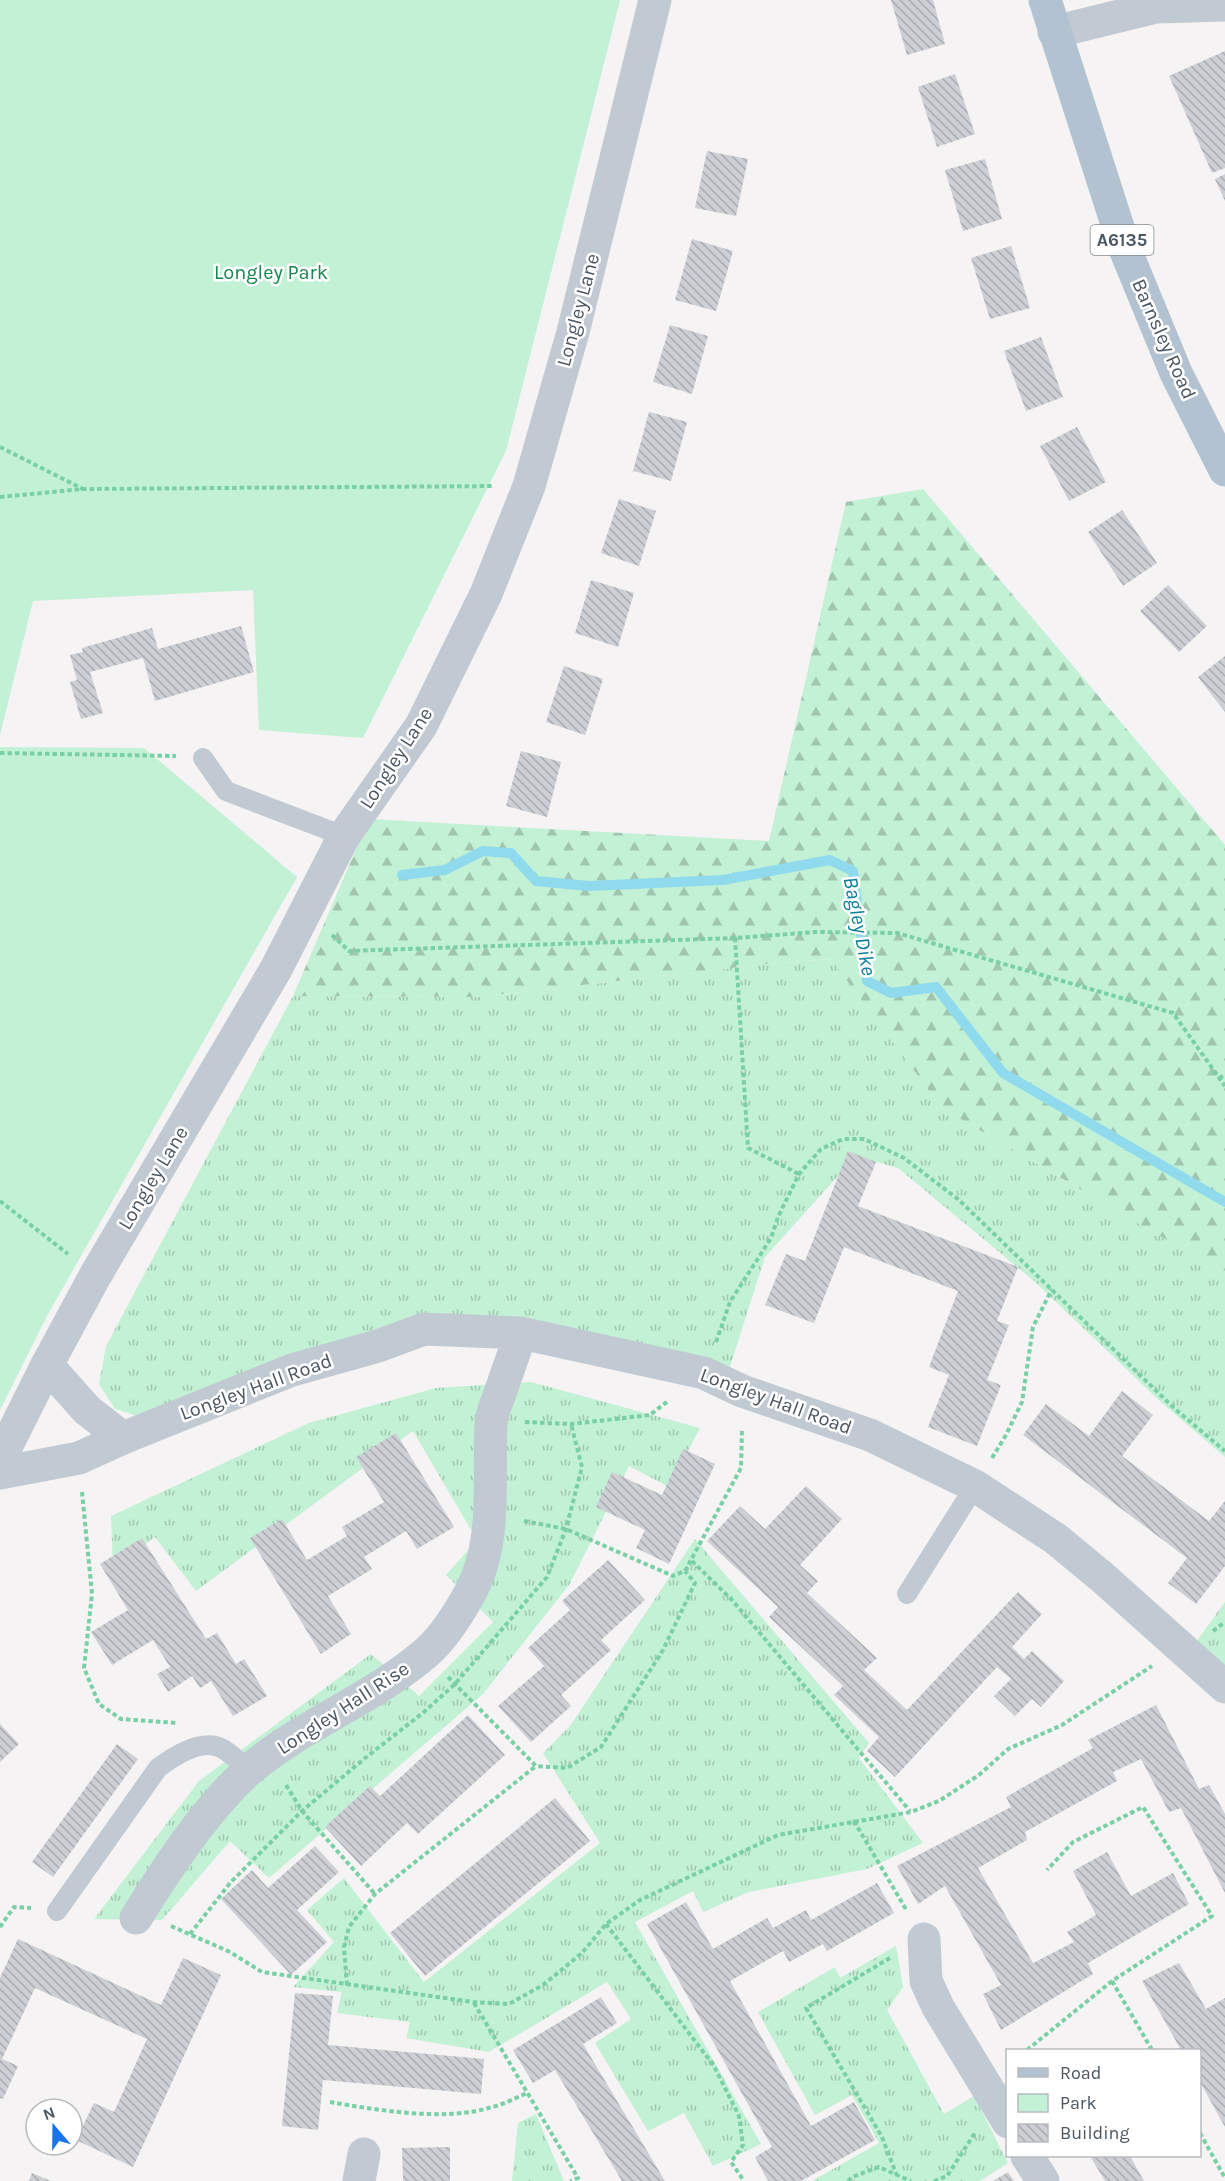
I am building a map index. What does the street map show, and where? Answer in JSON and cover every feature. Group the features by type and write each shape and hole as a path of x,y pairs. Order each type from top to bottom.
{"main road":[{"name":"Barnsley Road","path":"1045,0 1125,249 1176,373 1225,470"}],"street":[{"name":"Longley Lane","path":"0,1459 95,1276 276,969 344,836 421,726 486,594 529,486 573,332 655,0"},
{"path":"1054,32 1156,7 1225,5"},
{"name":"Longley Hall Road","path":"0,1473 79,1458 292,1370 378,1346 424,1329 521,1333 704,1373 742,1391 870,1435 975,1486 1056,1539 1225,1687"},
{"name":"Longley Hall Rise","path":"136,1918 186,1843 219,1802 260,1762 379,1689 429,1651 451,1623 471,1592 486,1551 492,1474 491,1421 521,1333"},
{"path":"47,1365 87,1410 123,1438"},
{"path":"924,1939 926,1981 938,2007 1006,2119"},
{"path":"1028,2157 1043,2181"}],"lane":[{"path":"203,758 226,791 344,836"},
{"path":"907,1594 975,1486"},
{"path":"57,1911 158,1768 177,1754 199,1746 222,1748 260,1762"}],"path":[{"path":"0,447 83,489"},
{"path":"0,497 83,489 529,486"},
{"path":"0,753 203,758"},
{"path":"307,912 349,951 735,938 816,932 897,933 1173,1013 1225,1086"},
{"path":"735,938 748,1148 799,1174"},
{"path":"1219,1078 1225,1075"},
{"path":"491,1421 571,1425 650,1415 704,1373 730,1302 771,1238 778,1216 799,1174 821,1149 843,1139 864,1139 904,1158 959,1200 1175,1409 1225,1451"},
{"path":"0,1201 95,1276"},
{"path":"975,1486 1006,1436 1022,1402 1033,1327 1052,1289"},
{"path":"489,1515 566,1529 674,1576 685,1572 741,1468 742,1391"},
{"path":"79,1458 92,1594 84,1668 99,1704 121,1719 188,1724"},
{"path":"692,1561 732,1600 911,1812"},
{"path":"429,1651 454,1685 536,1766 567,1768 601,1747 663,1650 695,1583 685,1572"},
{"path":"136,1918 154,1919 190,1934 230,1952 262,1972 474,2002 509,2004 543,1985 582,1953 606,1924 640,1900 778,1836 911,1812 939,1801 979,1775 1008,1749 1062,1725 1180,1648"},
{"path":"260,1762 375,1894"},
{"path":"347,1985 344,1947 349,1927 375,1894 536,1766"},
{"path":"1028,2049 1112,1980 1212,1916 1143,1807 1073,1842 1047,1870"},
{"path":"854,1821 924,1939 806,2007 882,2137 897,2176"},
{"path":"0,1927 14,1907 57,1911"},
{"path":"606,1924 714,2066 740,2116 743,2145 731,2162 744,2181"},
{"path":"1112,1980 1151,2049"},
{"path":"474,2002 578,2178 570,2181"},
{"path":"330,2102 380,2111 444,2114 490,2108 527,2094"},
{"path":"934,2181 947,2176 969,2140 980,2127 1006,2119"},
{"path":"1201,2135 1225,2178"},
{"path":"848,2181 852,2177 879,2167 911,2181"}],"green space":[{"name":"Longley Park","path":"0,0 620,0 506,451 363,738 259,730 253,590 33,601 0,735"},
{"path":"923,489 1225,845 1225,1274 942,1108 831,959 766,964 477,997 293,996 369,819 769,841 846,502"},
{"path":"0,747 144,748 297,877 48,1314 0,1410"},
{"path":"832,959 942,1108 1225,1274 1225,1457 1163,1404 1034,1281 898,1168 856,1156 765,1257 726,1379 441,1328 141,1417 115,1409 99,1384 106,1346 293,996 477,997 766,964"},
{"path":"531,1382 700,1428 669,1487 629,1466 569,1585 483,1694 269,1878 230,1841 162,1920 94,1919 199,1781 371,1654 419,1696 493,1622 446,1575 477,1540 413,1431 196,1591 155,1537 113,1568 111,1516 309,1423 436,1388"},
{"path":"695,1539 869,1743 859,1758 923,1843 867,1869 749,1892 703,1912 693,1891 635,1922 761,2144 713,2166 684,2113 648,2131 595,2043 631,2019 607,1982 489,2052 406,2038 410,2022 337,2013 342,1992 293,1987 334,1942 307,1910 344,1878 424,1982 600,1843 543,1753 570,1726"},
{"path":"1225,1602 1225,1669 1196,1642"},
{"path":"896,1946 903,1987 887,2010 944,2114 974,2096 1008,2163 980,2181 812,2181 879,2143 852,2095 815,2115 758,2012 835,1967 840,1978"},
{"path":"536,2114 564,2181 512,2181 518,2123"}],"building":[{"path":"891,0 933,0 945,44 907,55"},
{"path":"1225,51 1225,168 1212,173 1169,76"},
{"path":"955,74 975,134 937,147 918,87"},
{"path":"707,151 748,159 736,216 695,208"},
{"path":"985,159 1002,219 963,231 945,170"},
{"path":"1225,174 1225,201 1215,179"},
{"path":"692,239 733,251 716,311 675,300"},
{"path":"1011,246 1030,308 990,319 971,258"},
{"path":"670,325 708,336 692,394 653,382"},
{"path":"1041,337 1063,397 1026,411 1004,351"},
{"path":"649,412 687,422 671,481 633,471"},
{"path":"1077,427 1106,482 1069,501 1040,446"},
{"path":"619,499 656,511 639,566 601,553"},
{"path":"1122,510 1157,563 1123,586 1088,532"},
{"path":"591,580 634,593 618,647 575,633"},
{"path":"1168,585 1207,626 1179,652 1140,611"},
{"path":"241,626 254,672 155,701 143,658 90,672 103,713 81,719 70,682 77,680 70,655 83,652 82,648 152,628 158,649"},
{"path":"1225,656 1225,712 1198,677"},
{"path":"564,666 603,679 585,735 546,722"},
{"path":"521,751 561,762 547,817 506,806"},
{"path":"848,1151 876,1162 858,1206 1018,1267 997,1321 1009,1325 987,1380 1001,1385 977,1446 928,1427 949,1375 929,1367 958,1291 844,1247 814,1323 765,1305 786,1254 805,1261"},
{"path":"1122,1391 1153,1415 1122,1456 1209,1521 1225,1501 1225,1566 1196,1604 1168,1583 1187,1558 1023,1435 1046,1404 1089,1436"},
{"path":"396,1433 454,1527 417,1549 406,1531 364,1557 372,1569 328,1596 351,1634 321,1654 250,1538 282,1519 307,1560 347,1536 342,1527 384,1502 356,1457"},
{"path":"683,1449 715,1464 669,1564 636,1548 645,1530 596,1507 612,1472 662,1495"},
{"path":"806,1486 842,1519 800,1565 818,1581 807,1593 877,1658 864,1670 907,1710 1018,1592 1042,1614 1012,1647 1024,1659 1032,1651 1064,1681 1041,1707 1032,1699 1015,1716 994,1696 1011,1679 997,1667 895,1777 867,1751 879,1737 834,1695 843,1686 769,1617 778,1607 707,1541 740,1506 765,1529"},
{"path":"142,1538 206,1639 217,1633 236,1664 244,1659 267,1696 233,1716 211,1681 200,1688 192,1676 168,1692 157,1674 170,1667 153,1640 112,1665 91,1632 128,1610 100,1564"},
{"path":"608,1560 645,1600 601,1640 611,1650 561,1695 571,1706 531,1742 498,1706 544,1666 528,1648 570,1610 562,1601"},
{"path":"1156,1705 1199,1789 1209,1785 1225,1814 1225,1893 1181,1808 1169,1812 1141,1759 1113,1772 1117,1781 1025,1832 1027,1840 978,1868 1033,1963 1074,1942 1067,1932 1096,1915 1073,1871 1107,1852 1131,1896 1173,1873 1189,1904 1088,1963 1093,1974 1001,2030 983,1994 1001,1985 945,1886 918,1904 897,1866 1011,1807 1006,1797 1093,1748 1088,1740"},
{"path":"468,1715 505,1755 418,1834 407,1823 361,1866 325,1827 370,1786 380,1796"},
{"path":"0,1724 19,1744 0,1762"},
{"path":"117,1744 138,1759 53,1877 32,1862"},
{"path":"555,1798 590,1841 425,1976 390,1933"},
{"path":"315,1846 339,1872 297,1910 327,1942 291,1975 221,1899 252,1870 268,1888"},
{"path":"877,1883 894,1913 827,1951 823,1944 789,1962 783,1951 730,1981 811,2126 854,2102 875,2140 801,2181 768,2181 755,2157 772,2147 647,1924 686,1902 713,1949 767,1918 773,1928 806,1910 811,1920"},
{"path":"18,1939 161,2005 183,1958 221,1975 133,2167 84,2144 84,2124 94,2103 114,2112 147,2039 35,1988 2,2059 18,2066 3,2099 0,2098 0,1978"},
{"path":"1179,1963 1206,2009 1225,1998 1225,2127 1201,2084 1201,2049 1180,2049 1142,1981"},
{"path":"295,1993 333,1996 328,2045 484,2059 481,2094 323,2080 318,2130 282,2126"},
{"path":"601,1997 617,2023 583,2044 665,2181 622,2181 555,2070 533,2083 513,2050"},
{"path":"450,2147 450,2181 403,2181 402,2148"},
{"path":"1091,2157 1131,2157 1144,2181 1105,2181"},
{"path":"1008,2172 1014,2181 993,2181"},
{"path":"32,2173 51,2181 29,2181"}],"waterway":[{"name":"Bagley Dike","path":"402,875 445,870 483,851 511,853 536,881 589,886 723,880 830,860 853,871 867,981 891,993 936,987 1003,1073 1225,1202"}]}
